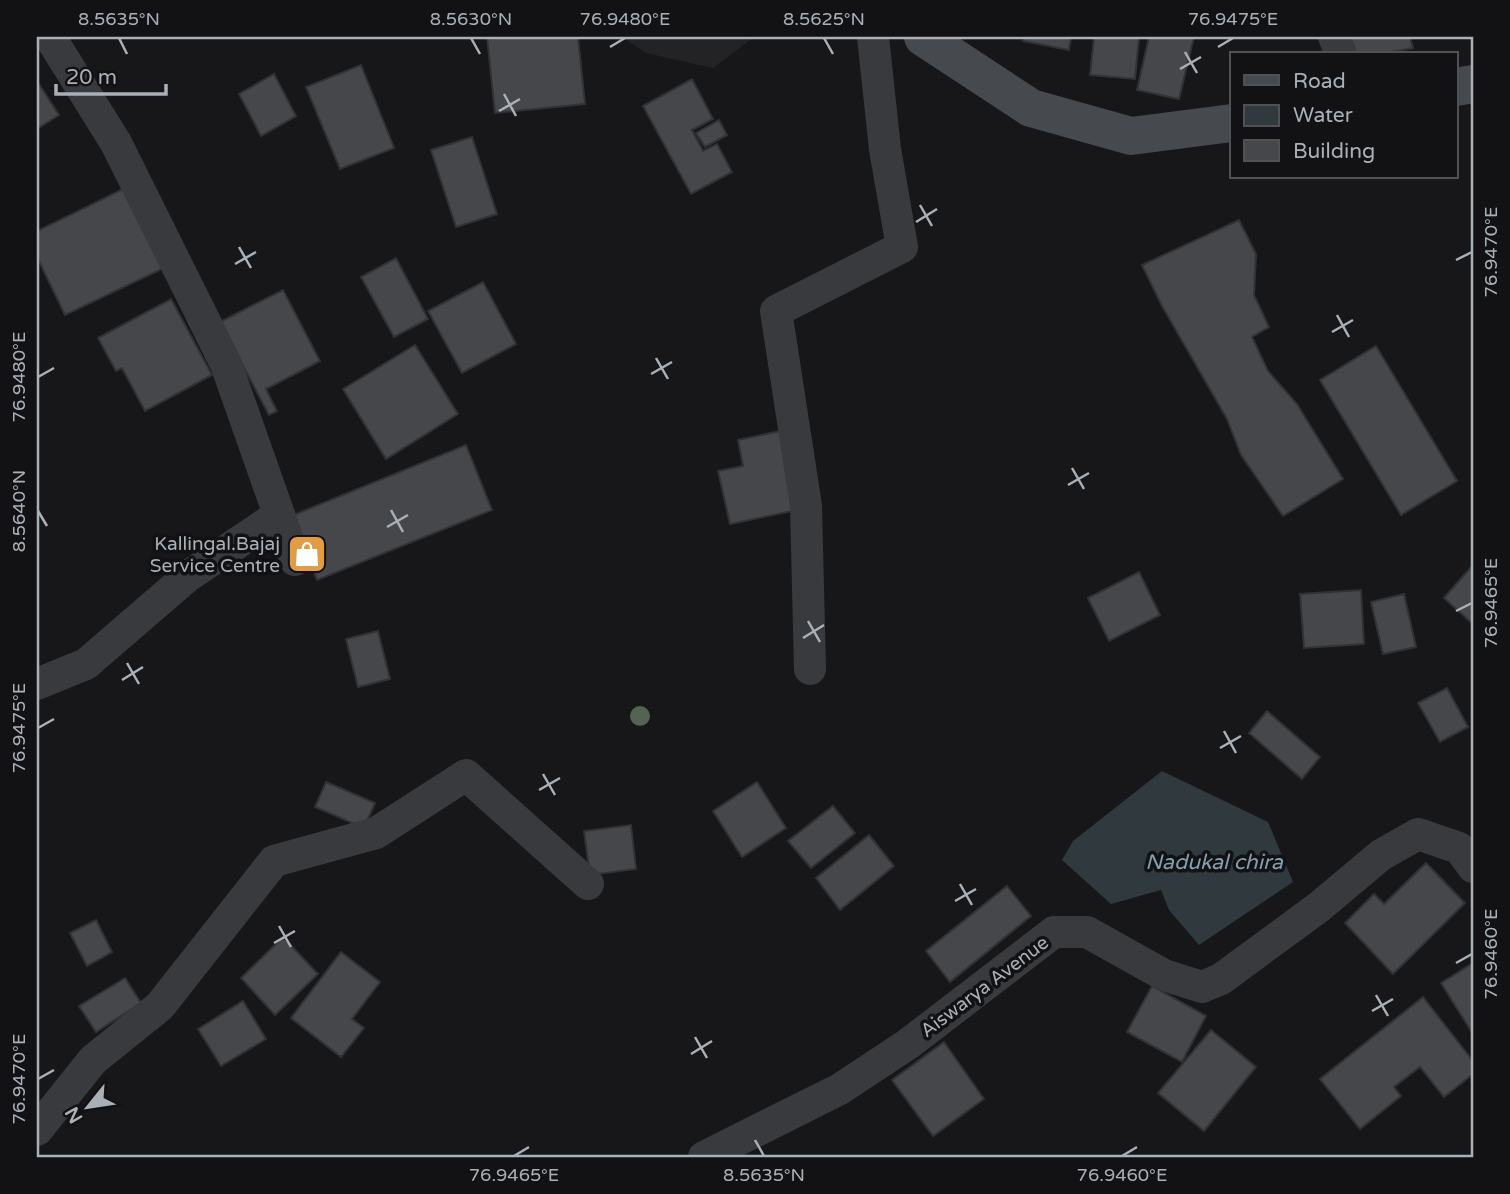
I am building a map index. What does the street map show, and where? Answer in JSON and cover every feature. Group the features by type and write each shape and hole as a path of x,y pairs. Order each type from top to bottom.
{"main road":[{"path":"923,37 1031,108 1131,136 1230,123"}],"street":[{"path":"50,37 116,144 226,364 295,560"},
{"path":"810,669 806,506 776,311 902,247 885,149 873,37"},
{"path":"37,684 86,664 188,576 279,515"},
{"path":"37,1130 93,1060 160,1006 274,862 376,833 466,775 588,884"},
{"name":"Aiswarya Avenue","path":"704,1157 840,1089 908,1044 1054,932 1087,932 1164,975 1202,987 1221,979 1319,907 1381,855 1418,834 1460,848 1473,866"}],"shaded area":[{"path":"622,37 754,37 713,68 646,53"}],"water":[{"name":"Nadukal chira","path":"1162,771 1268,822 1293,882 1199,945 1169,910 1161,890 1111,904 1062,860 1073,841"}],"building":[{"path":"487,37 578,37 585,104 495,113"},
{"path":"1024,37 1071,37 1069,50 1023,41"},
{"path":"1094,37 1139,38 1135,79 1090,75"},
{"path":"1149,37 1194,37 1179,99 1137,90"},
{"path":"1346,37 1410,37 1413,48 1392,52 1352,52"},
{"path":"361,65 394,148 340,169 306,87"},
{"path":"274,74 296,116 261,136 239,94"},
{"path":"692,79 713,119 692,130 703,151 717,144 732,172 691,194 643,106"},
{"path":"37,81 59,115 37,129"},
{"path":"719,120 727,135 705,147 696,133"},
{"path":"472,137 497,214 456,227 431,150"},
{"path":"125,188 164,268 65,315 37,257 37,231"},
{"path":"1239,220 1256,254 1254,295 1269,327 1252,337 1268,371 1297,404 1343,479 1283,516 1241,455 1227,419 1162,306 1142,265"},
{"path":"396,258 428,319 394,337 361,277"},
{"path":"483,282 516,344 462,373 428,311"},
{"path":"283,290 320,361 266,389 277,411 269,415 220,322"},
{"path":"171,299 212,375 145,411 122,368 116,371 98,338"},
{"path":"415,345 458,414 386,459 343,389"},
{"path":"1376,346 1457,481 1401,515 1320,380"},
{"path":"785,430 802,509 730,524 718,471 743,466 738,440"},
{"path":"466,445 492,510 317,580 291,516"},
{"path":"1473,565 1473,624 1444,598"},
{"path":"1139,572 1160,615 1109,641 1088,598"},
{"path":"1361,590 1364,644 1304,648 1300,594"},
{"path":"1404,594 1416,647 1383,654 1371,602"},
{"path":"378,631 390,679 358,687 346,639"},
{"path":"1447,688 1468,727 1440,742 1418,703"},
{"path":"1267,711 1320,757 1302,779 1249,733"},
{"path":"326,782 375,803 364,828 315,807"},
{"path":"757,782 786,828 742,857 713,811"},
{"path":"833,806 855,833 811,868 788,841"},
{"path":"631,825 636,869 590,875 584,831"},
{"path":"869,835 894,866 840,910 816,878"},
{"path":"1426,863 1465,903 1393,974 1345,923 1374,894 1384,904"},
{"path":"1007,886 1031,916 950,982 926,951"},
{"path":"96,920 112,952 87,966 70,933"},
{"path":"283,937 318,974 275,1015 241,978"},
{"path":"341,952 380,982 352,1019 364,1028 341,1057 291,1018"},
{"path":"1473,963 1473,1034 1441,983"},
{"path":"125,978 141,1003 96,1032 79,1006"},
{"path":"1152,986 1206,1016 1182,1062 1127,1032"},
{"path":"1423,997 1473,1061 1473,1074 1444,1097 1420,1067 1394,1087 1401,1096 1360,1129 1320,1079"},
{"path":"243,1001 266,1039 221,1066 198,1029"},
{"path":"1211,1030 1256,1067 1204,1131 1158,1093"},
{"path":"944,1042 984,1099 933,1136 892,1080"}],"place":[{"name":"Kallingal.Bajaj Service Centre","path":"307,554"}]}
